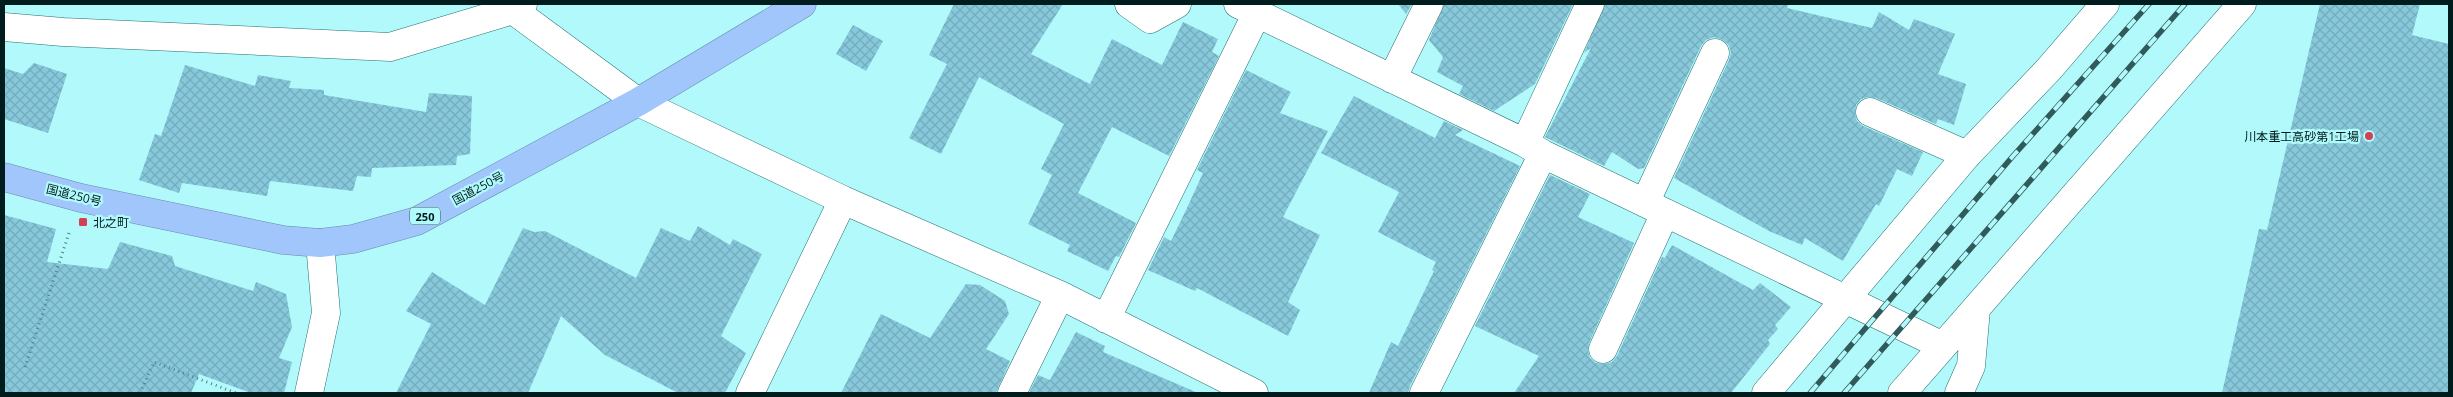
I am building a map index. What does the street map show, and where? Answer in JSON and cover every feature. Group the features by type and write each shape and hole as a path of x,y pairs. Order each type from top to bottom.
{"highway":[{"name":"国道250号","path":"4,178 81,198 283,240 320,243 353,239 417,221 638,102 802,4"}],"street":[{"path":"1129,4 1150,19 1177,4"},
{"path":"1392,79 1428,4"},
{"path":"1424,393 1534,149 1590,4"},
{"path":"1766,393 1844,298 1967,155 2049,69 2105,4"},
{"path":"1902,393 2242,4"},
{"path":"4,27 63,32 390,47 518,7 638,102 844,200 1060,296 1254,393"},
{"path":"1106,319 1248,8 1655,208 1943,346"},
{"path":"1603,349 1655,208 1716,53"},
{"path":"1870,112 1967,155"},
{"path":"750,393 844,200"},
{"path":"309,393 326,313 320,243"},
{"path":"1012,393 1060,296"},
{"path":"1959,393 1971,366 1976,308"}],"path":[{"path":"25,368 81,198"},
{"path":"140,393 154,362 236,393"}],"building":[{"path":"954,4 1063,4 1031,54 1090,84 1112,39 1162,65 1183,22 1218,39 1212,52 1219,56 1169,156 1112,127 1078,193 1136,223 1119,257 1116,256 1108,271 1067,251 1070,245 1028,224 1052,175 1041,169 1064,124 979,77 941,154 909,138 947,64 929,55"},
{"path":"1398,4 1412,4 1406,14"},
{"path":"1444,4 1573,4 1535,84 1494,111 1459,94 1463,86 1437,72 1443,57 1429,40"},
{"path":"1605,4 1788,4 1787,8 1872,28 1879,12 1909,30 1914,19 1955,34 1938,74 1966,84 1954,125 1938,119 1936,124 1876,98 1868,97 1861,99 1856,105 1855,114 1857,121 1863,126 1923,152 1912,176 1897,169 1879,206 1876,204 1843,261 1805,238 1802,245 1769,231 1674,178 1729,60 1731,52 1728,44 1721,39 1714,37 1706,40 1701,46 1644,168 1638,169 1612,152 1604,166 1545,137 1591,48 1584,53"},
{"name":"川本重工高砂第1工場","path":"2320,4 2420,4 2412,35 2449,44 2449,393 2222,393 2259,229 2267,230"},
{"path":"853,25 883,41 866,71 836,54"},
{"path":"34,63 67,74 48,133 4,119 4,68 23,74"},
{"path":"185,65 255,86 258,75 291,81 289,88 324,90 324,95 426,112 429,93 472,96 470,154 457,156 456,165 372,168 371,177 357,176 353,191 270,181 267,196 182,183 179,193 139,180 155,134 161,136"},
{"path":"1246,70 1291,92 1280,113 1328,131 1283,217 1320,235 1288,302 1300,310 1288,336 1197,288 1195,291 1148,270 1164,237 1171,241 1203,173 1197,170"},
{"path":"1354,96 1435,138 1444,121 1463,130 1455,135 1520,166 1408,393 1369,393 1391,342 1398,346 1434,271 1432,270 1436,262 1378,232 1399,192 1321,153"},
{"path":"1550,175 1590,194 1578,217 1634,243 1589,343 1588,351 1590,358 1596,363 1605,364 1612,362 1617,356 1662,257 1665,258 1672,245 1753,290 1760,283 1791,307 1775,325 1778,329 1768,340 1770,344 1731,393 1514,393 1539,356 1475,326"},
{"path":"4,215 56,229 47,262 108,269 120,242 172,256 175,266 253,291 256,282 286,294 292,327 279,358 292,362 284,393 251,393 199,374 191,393 4,393"},
{"path":"698,226 730,245 733,239 762,254 721,336 746,353 725,393 678,393 605,355 561,316 528,393 396,393 431,324 406,311 432,272 485,305 523,228 534,232 545,231 636,278 661,228 690,241"},
{"path":"966,284 980,285 1005,301 1009,314 986,349 1010,361 996,393 841,393 881,314 930,338"},
{"path":"1076,332 1105,346 1103,352 1198,393 1029,393 1038,375 1050,380"}],"railway":[{"path":"1810,393 2013,156 2149,4"},
{"path":"1844,393 2185,4"}],"place":[{"name":"川本重工高砂第1工場","path":"2369,136"},
{"name":"北之町","path":"83,222"}]}
